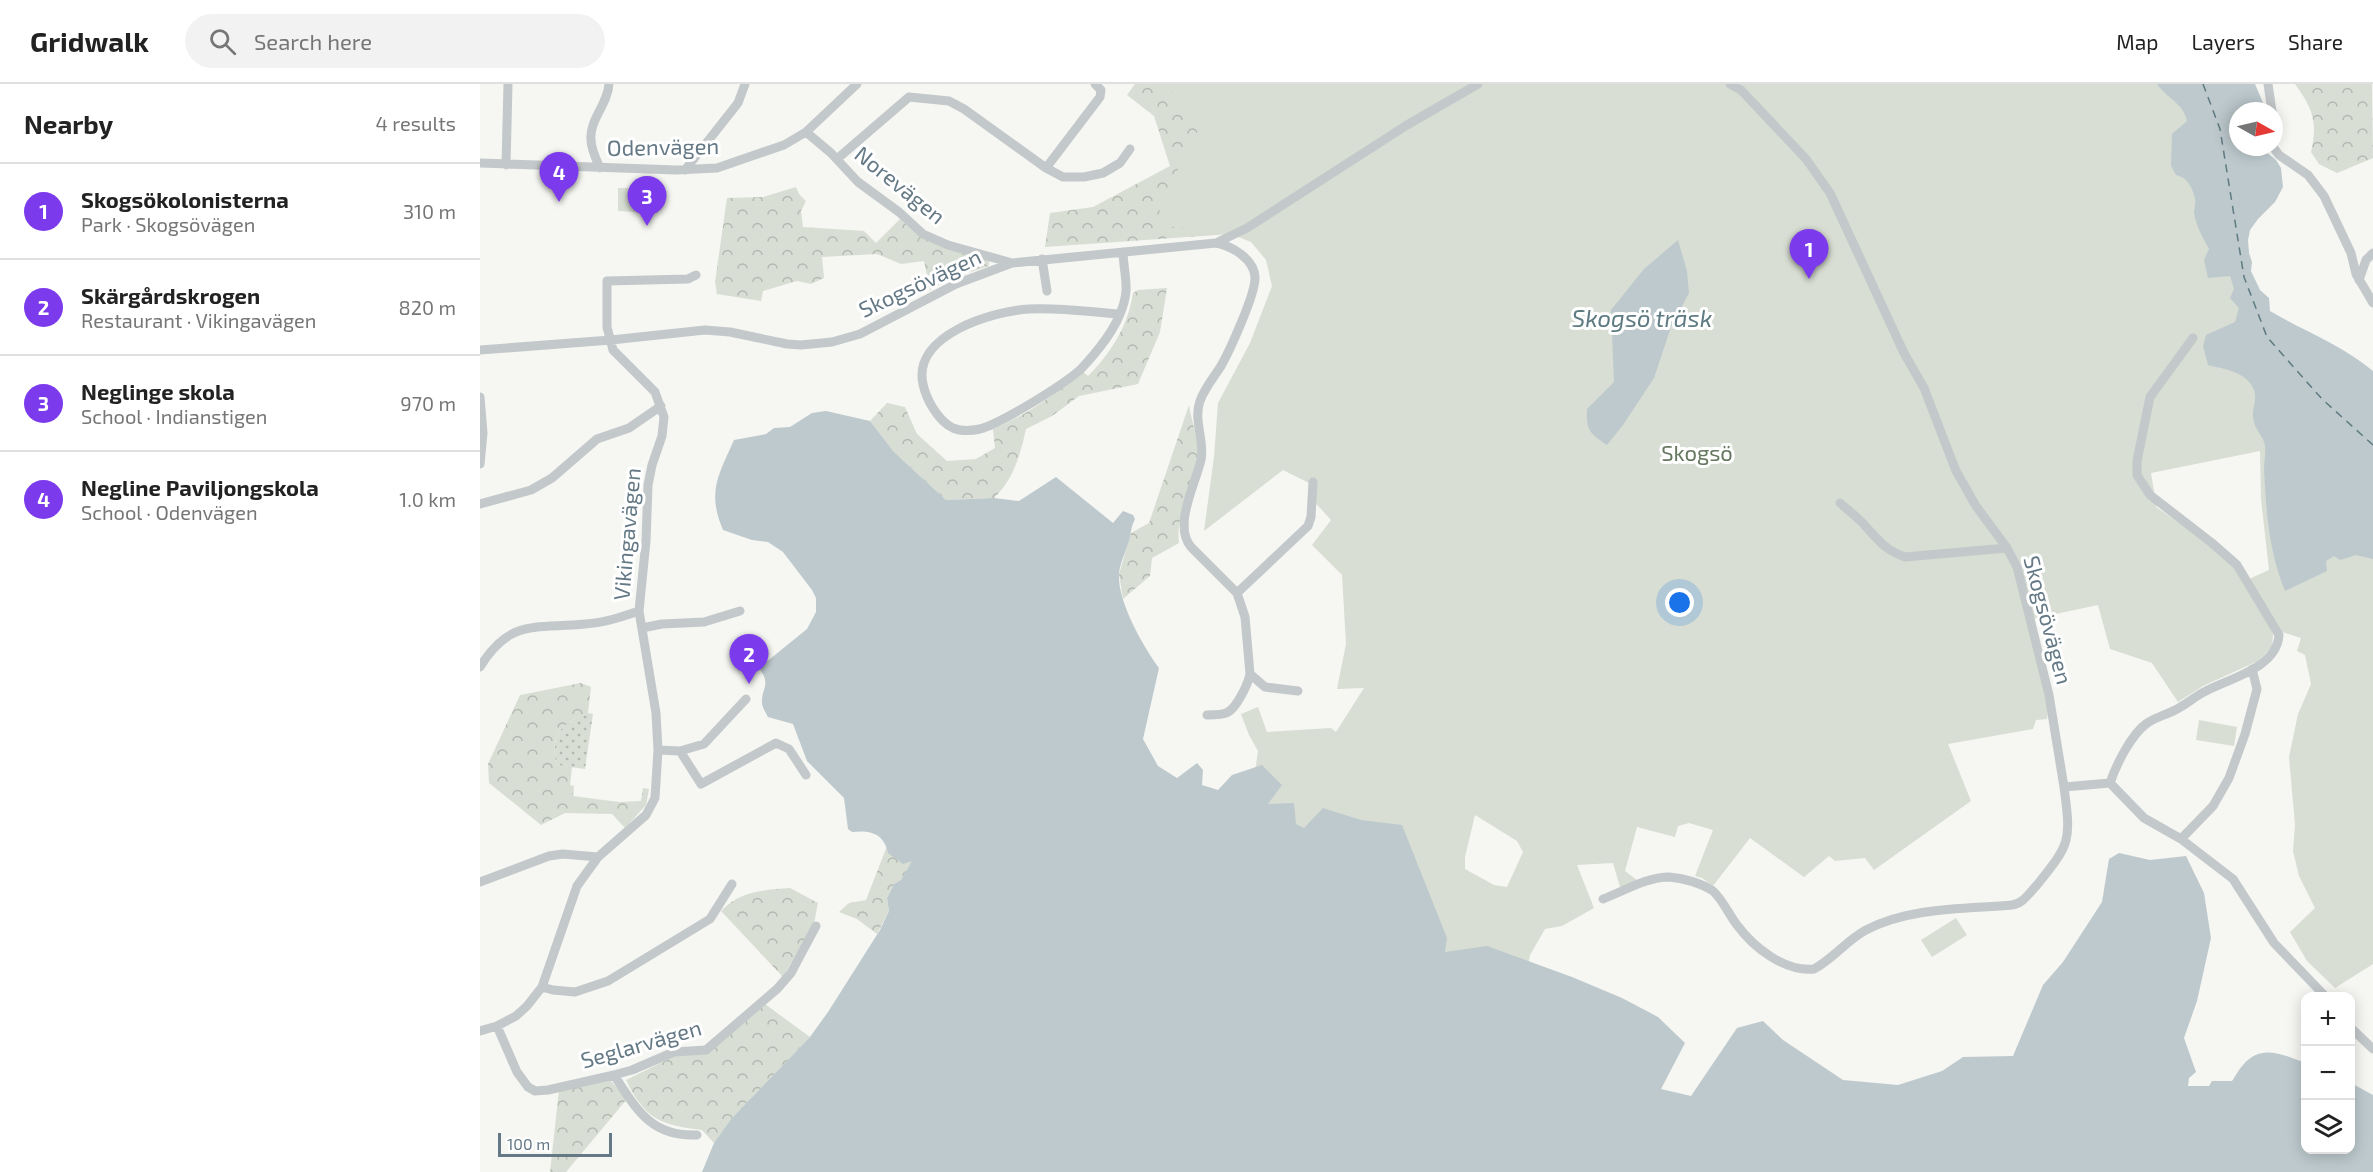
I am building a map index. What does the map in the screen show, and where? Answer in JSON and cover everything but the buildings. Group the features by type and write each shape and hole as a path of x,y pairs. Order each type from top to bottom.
{"street":[{"path":"506,165 508,84"},
{"path":"600,168 592,146 591,131 606,100 609,84"},
{"path":"685,170 738,103 745,84"},
{"name":"Odenvägen","path":"480,164 685,170 705,170 730,165 784,145 806,132 857,84"},
{"path":"1046,168 1100,97 1101,90 1095,84"},
{"name":"Skogsövägen","path":"480,350 717,330 801,345 845,339 877,326 956,284 1012,262 1216,243 1247,228 1407,125 1478,84"},
{"name":"Skogsövägen","path":"1603,899 1654,879 1669,877 1696,883 1713,892 1750,940 1773,957 1791,968 1814,969 1864,931 1886,921 1909,915 2012,905 2024,900 2056,862 2066,845 2068,828 2064,787 2051,708 2017,567 2007,548 1976,506 1956,471 1924,388 1904,353 1830,194 1806,159 1741,90 1730,84"},
{"path":"2268,84 2271,102"},
{"path":"837,159 909,97 949,101 964,109 1046,168 1063,177 1084,177 1102,173 1120,163 1130,148"},
{"name":"Norevägen","path":"806,132 837,159 858,182 899,212 923,234 948,245 1012,262"},
{"path":"2280,156 2308,175 2324,196 2351,253 2355,274 2373,303"},
{"path":"1207,715 1223,715 1233,710 1250,674 1245,617 1237,593 1191,547 1185,540 1183,532 1187,507 1202,451 1198,405 1222,363 1247,306 1255,281 1252,268 1242,255 1226,244 1216,243"},
{"path":"1120,314 1031,309 973,322 942,338 931,350 922,368 923,387 946,424 961,430 981,429 1040,398 1080,370 1108,337 1120,314 1128,293 1123,252"},
{"path":"2359,280 2366,260 2373,253"},
{"path":"1042,259 1047,291"},
{"path":"480,504 531,490 552,478 597,439 629,428 661,406 650,386 616,356 607,327 607,281 688,279 696,275"},
{"path":"2110,783 2116,766 2146,723 2179,709 2204,691 2252,669 2271,656 2279,643 2279,635 2236,565 2212,543 2150,495 2138,475 2137,461 2150,397 2193,338"},
{"path":"480,397 483,433 480,464"},
{"name":"Vikingavägen","path":"480,1031 497,1026 516,1016 542,987 578,886 598,857 646,815 652,805 656,789 658,750 654,691 639,611 646,542 648,485 664,426 661,406"},
{"path":"1237,593 1308,525 1311,517 1313,482"},
{"path":"1840,503 1867,527 1881,545 1892,553 1905,557 2007,548"},
{"path":"480,667 501,641 519,629 531,626 603,622 639,611"},
{"path":"642,628 662,624 704,622 740,611"},
{"path":"2181,839 2213,806 2229,778 2245,734 2257,689 2252,669"},
{"path":"1250,674 1265,687 1298,691"},
{"path":"658,750 680,751 704,744 746,699"},
{"path":"680,751 701,784 776,743 789,749 806,775"},
{"path":"2064,787 2110,783"},
{"path":"2110,783 2144,819 2181,839 2233,879 2274,943 2321,992"},
{"path":"480,882 549,856 563,854 598,857"},
{"path":"542,987 575,992 608,981 710,919 732,884"},
{"name":"Seglarvägen","path":"497,1026 517,1072 528,1087 535,1090 548,1090 633,1070 674,1052 700,1051 711,1046 777,989 790,973 816,926"},
{"path":"2355,1032 2373,1049"},
{"path":"614,1075 637,1108 656,1127 682,1136 698,1135"}],"green space":[{"path":"1135,84 1253,84 1224,231 1231,234 1045,247 1050,213 1093,207 1170,166 1154,116 1127,95"},
{"name":"Skogsö","path":"1165,84 2215,84 2244,277 2373,460 2373,964 2335,988 2307,961 2290,932 2315,908 2299,876 2293,851 2295,825 2289,757 2298,714 2311,684 2305,655 2297,651 2301,638 2282,632 2249,579 2269,570 2261,499 2260,451 2151,473 2155,497 2160,501 2156,507 2207,542 2237,569 2270,625 2273,635 2272,647 2258,661 2203,686 2178,702 2152,663 2110,649 2098,605 2027,620 2048,709 2047,719 2036,720 2033,729 1948,744 1971,801 1874,870 1865,858 1835,861 1829,856 1804,877 1750,838 1713,886 1695,876 1713,830 1689,823 1678,826 1675,837 1637,827 1625,871 1637,880 1620,887 1613,863 1577,865 1594,908 1562,926 1545,929 1530,955 1499,1129 1212,1078 1258,751 1241,714 1258,707 1267,732 1331,728 1336,732 1364,688 1337,689 1346,644 1342,575 1312,545 1331,520 1310,497 1311,484 1283,470 1204,531 1214,457 1218,403 1250,343 1272,286 1266,260 1251,242 1223,231 1164,226 1153,228 1172,181 1201,124","holes":["1475,815 1517,841 1523,852 1507,887 1494,885 1465,869 1465,857"]},
{"path":"2295,84 2372,84 2373,158 2337,173 2319,164 2311,152 2314,124 2310,109"},
{"path":"796,187 806,201 801,211 803,227 864,231 876,243 900,219 917,234 989,259 989,266 950,279 930,290 924,261 901,264 877,254 822,257 824,278 811,284 797,281 763,291 761,301 717,294 715,282 727,198 763,197"},
{"path":"618,188 658,189 658,213 618,211"},
{"path":"1167,288 1160,332 1138,384 1079,396 1052,416 1026,429 1019,457 1011,475 994,498 946,500 894,452 870,421 887,403 905,407 917,434 947,461 976,459 995,448 993,429 1040,404 1082,371 1088,376 1104,358 1123,328 1133,293 1138,290"},
{"path":"1189,405 1198,451 1197,463 1180,520 1179,543 1152,558 1150,576 1123,599 1119,574 1131,533 1149,523"},
{"path":"581,683 591,687 588,713 570,722 559,732 555,745 556,765 572,767 570,785 574,786 573,796 619,802 641,801 643,788 649,789 646,805 625,828 612,814 565,813 541,825 489,783 488,764 520,695"},
{"path":"588,713 593,714 585,769 556,765 555,745 559,732 570,722"},
{"path":"2199,720 2237,727 2234,746 2196,740"},
{"path":"887,846 913,860 901,880 894,884 887,898 889,911 877,934 857,919 839,912 849,903 866,900"},
{"path":"790,888 818,903 814,923 783,977 721,911 744,895"},
{"path":"1956,918 1967,935 1932,957 1921,940"},
{"path":"765,1004 810,1037 731,1119 714,1143 702,1130 675,1126 655,1118 640,1104 626,1080 679,1054 708,1053"},
{"path":"610,1080 627,1099 566,1172 550,1172 559,1090"}],"water":[{"path":"2157,84 2255,84 2263,102 2229,102 2229,156 2271,156 2281,168 2283,187 2275,202 2250,230 2248,240 2252,262 2251,271 2260,290 2269,298 2270,311 2335,346 2373,371 2373,559 2356,555 2340,560 2334,556 2326,561 2327,571 2285,591 2275,561 2269,531 2264,469 2265,446 2254,422 2254,390 2248,381 2238,374 2208,365 2203,346 2206,335 2235,322 2239,308 2230,298 2234,289 2230,276 2208,278 2204,260 2209,249 2195,218 2194,195 2189,184 2176,175 2171,166 2172,134 2187,121 2182,109"},
{"name":"Skogsö träsk","path":"1678,240 1687,271 1689,293 1671,327 1654,378 1607,445 1590,431 1587,409 1614,382 1611,310 1644,269"},
{"path":"826,411 870,421 894,452 946,500 994,498 1019,501 1056,477 1113,523 1123,511 1133,515 1135,519 1119,573 1119,584 1132,623 1159,668 1143,739 1158,766 1177,778 1197,763 1203,770 1202,785 1218,790 1232,775 1262,765 1282,785 1268,804 1294,803 1296,824 1304,828 1323,808 1361,820 1402,825 1447,938 1445,952 1487,946 1572,977 1622,998 1658,1017 1685,1043 1661,1089 1691,1096 1737,1028 1763,1021 1783,1040 1843,1080 1898,1085 1942,1071 1963,1057 2013,1056 2043,985 2063,962 2102,902 2109,859 2119,853 2150,860 2186,856 2204,893 2211,938 2197,1001 2184,1038 2196,1072 2189,1078 2188,1086 2209,1086 2212,1081 2232,1081 2241,1067 2257,1054 2281,1054 2301,1062 2301,1154 2355,1154 2355,1085 2373,1095 2373,1172 702,1172 714,1143 731,1119 810,1037 828,1012 880,930 889,911 887,898 894,884 901,880 912,861 903,864 888,853 883,841 875,834 852,832 848,829 844,798 807,761 793,724 768,717 762,703 765,679 759,668 807,629 816,612 816,598 783,552 768,542 752,540 723,530 718,517 716,484 734,440 766,434 774,428 790,427 812,413"}],"ferry route":[{"path":"2203,84 2220,129 2244,277 2267,337 2322,399 2373,445"}],"place":[{"name":"Negline Paviljongskola","path":"559,202"},
{"name":"Neglinge skola","path":"647,226"},
{"name":"Skogsökolonisterna","path":"1809,279"},
{"name":"Skärgårdskrogen","path":"749,684"}]}
